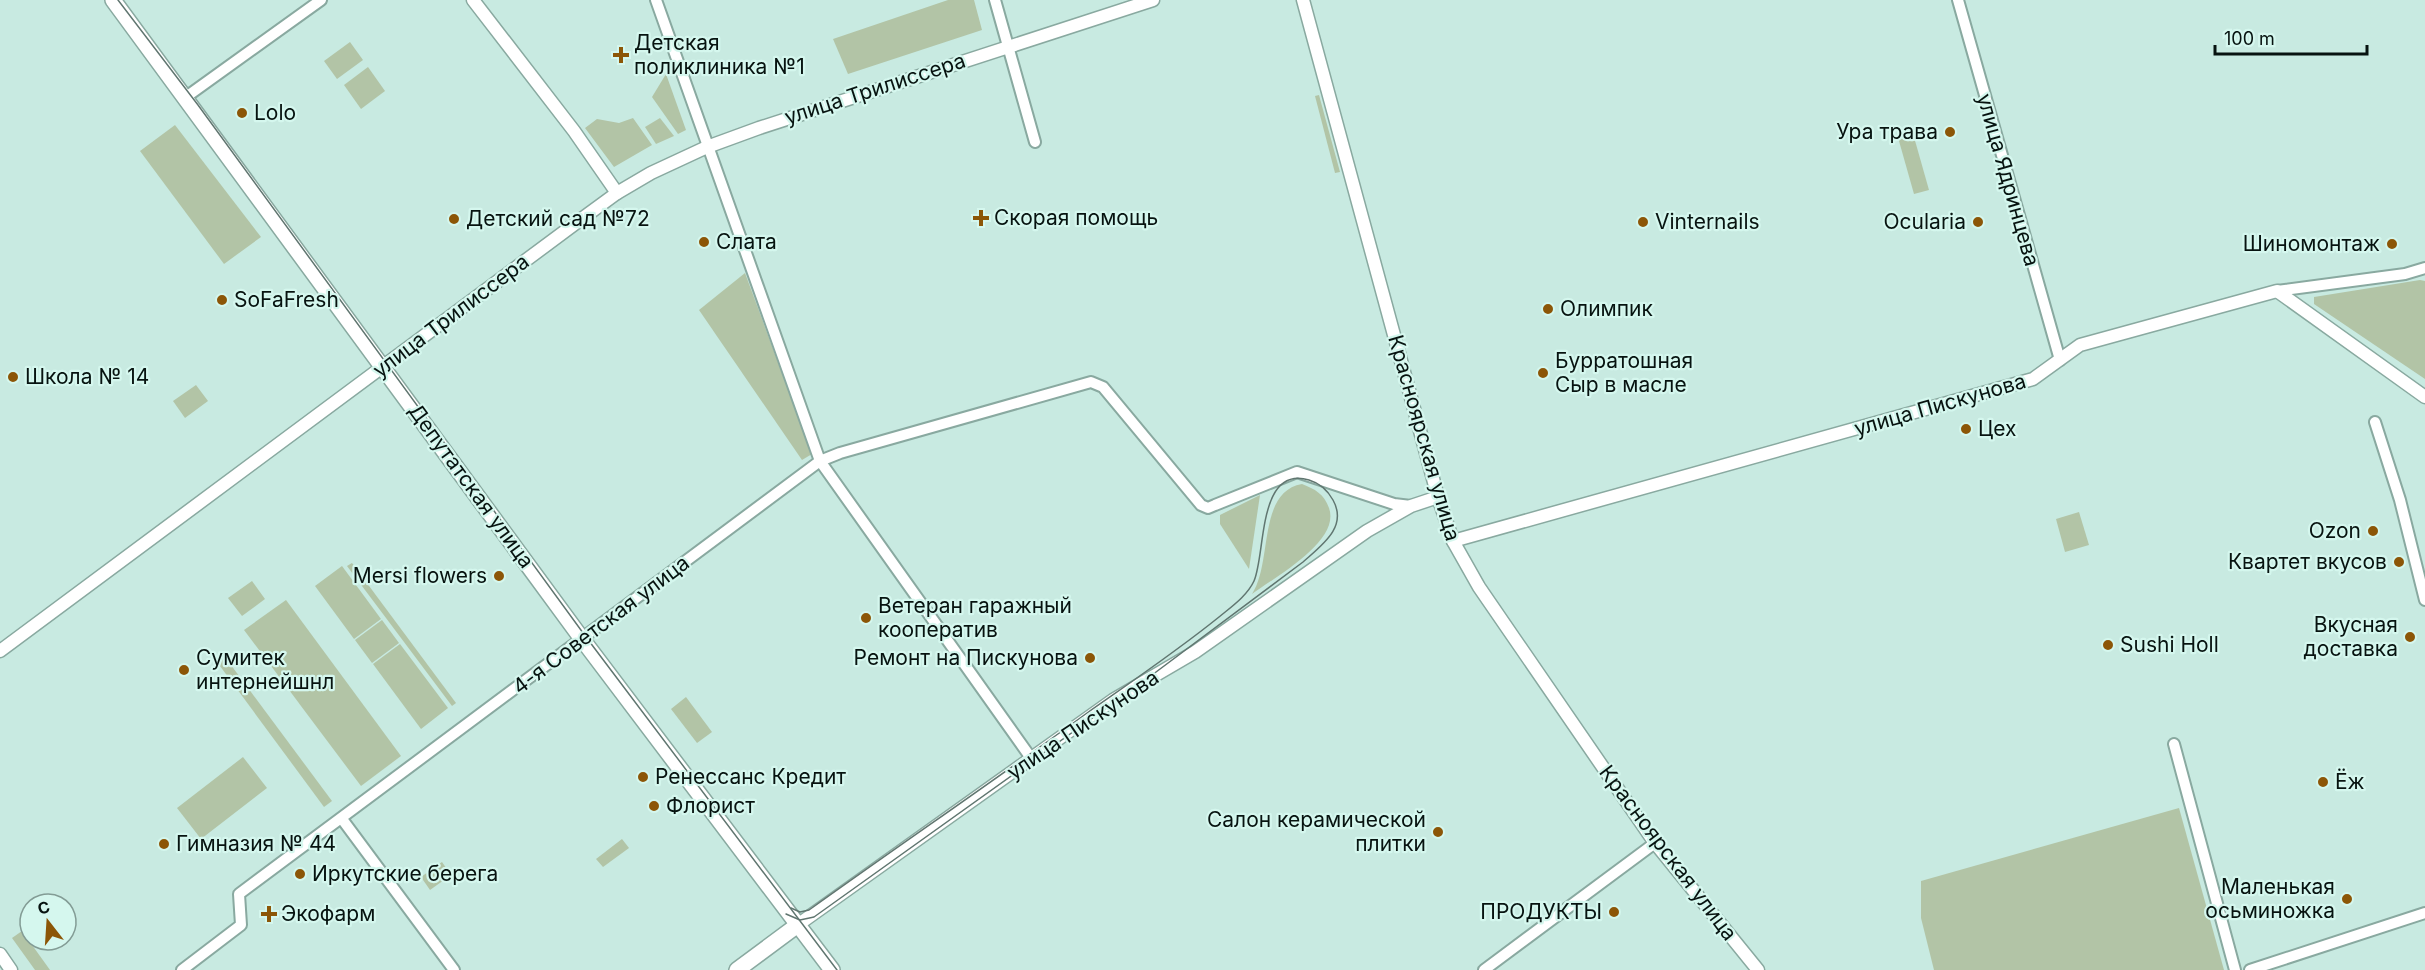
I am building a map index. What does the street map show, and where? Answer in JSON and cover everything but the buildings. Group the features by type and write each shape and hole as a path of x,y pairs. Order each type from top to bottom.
{"main road":[{"name":"Депутатская улица","path":"113,0 582,639 832,970"},
{"name":"улица Пискунова","path":"737,970 799,924"}],"street":[{"path":"186,97 321,0"},
{"path":"473,0 574,131 617,193"},
{"path":"656,0 820,461 1031,758"},
{"path":"995,0 1035,142"},
{"name":"улица Трилиссера","path":"0,651 617,193 651,173 707,147 1008,45 1153,0"},
{"name":"Красноярская улица","path":"1303,0 1438,497 1453,541 1479,587 1655,843 1758,970"},
{"name":"улица Ядринцева","path":"1958,0 2060,360"},
{"path":"2277,291 2405,274 2425,268"},
{"path":"2277,291 2425,397"},
{"name":"улица Пискунова","path":"1453,541 2033,379 2080,345 2277,291"},
{"name":"4-я Советская улица","path":"182,970 242,925 239,894 820,461 840,453 956,418 1091,382 1103,387 1201,505 1208,508 1297,472 1394,504 1411,506"},
{"path":"2375,422 2400,500 2425,600"},
{"name":"улица Пискунова","path":"799,924 1113,700 1195,652 1359,536 1411,506 1438,497"},
{"path":"2174,744 2235,970"},
{"path":"342,819 454,970"},
{"path":"1484,970 1655,843"},
{"path":"2250,970 2425,913"},
{"path":"0,954 11,970"}],"green space":[{"path":"948,0 974,0 982,30 848,74 833,39"},
{"path":"350,42 363,60 337,79 324,61"},
{"path":"368,67 385,91 361,109 344,85"},
{"path":"666,74 686,130 678,134 652,97"},
{"path":"1319,95 1340,172 1335,173 1315,96"},
{"path":"633,118 652,145 614,167 585,128 597,119 619,123"},
{"path":"660,118 674,136 656,144 645,127"},
{"path":"175,125 261,237 224,264 140,151"},
{"path":"1912,130 1929,190 1914,194 1897,134"},
{"path":"745,273 812,454 802,460 699,310"},
{"path":"2425,281 2425,379 2314,304 2314,297"},
{"path":"196,385 208,401 185,418 173,401"},
{"path":"1302,484 1318,493 1327,503 1330,520 1325,533 1304,557 1252,594 1262,564 1272,514 1278,500 1288,490"},
{"path":"1260,495 1249,569 1220,524 1220,515"},
{"path":"2079,512 2089,545 2065,552 2056,519"},
{"path":"352,563 456,703 452,706 347,566"},
{"path":"342,566 381,619 354,639 315,586"},
{"path":"252,581 265,599 242,616 228,598"},
{"path":"286,600 401,756 361,786 244,630"},
{"path":"382,620 399,643 372,663 355,640"},
{"path":"400,644 448,708 421,729 373,664"},
{"path":"225,657 332,801 324,807 217,662"},
{"path":"686,697 712,732 697,743 671,709"},
{"path":"243,757 267,788 201,839 177,808"},
{"path":"2179,808 2224,970 1934,970 1921,918 1921,881"},
{"path":"622,839 629,848 603,867 596,859"},
{"path":"442,862 451,875 430,890 421,877"},
{"path":"18,934 18,946 12,938"},
{"path":"22,952 37,952 50,970 35,970"}],"tram line":[{"path":"118,0 198,105 586,637 837,970"},
{"path":"786,914 800,920 814,917 1140,684 1303,562 1325,542 1335,527 1337,510 1329,494 1320,485 1309,480 1292,479 1280,486 1272,498 1266,515 1254,581 1234,605 1154,666 809,910 800,912 791,908"}],"place":[{"name":"Детская поликлиника №1","path":"621,55"},
{"name":"Lolo","path":"242,113"},
{"name":"Ура трава","path":"1950,132"},
{"name":"Скорая помощь","path":"981,218"},
{"name":"Детский сад №72","path":"454,219"},
{"name":"Vinternails","path":"1643,222"},
{"name":"Ocularia","path":"1978,222"},
{"name":"Слата","path":"704,242"},
{"name":"Шиномонтаж","path":"2392,244"},
{"name":"SoFaFresh","path":"222,300"},
{"name":"Олимпик","path":"1548,309"},
{"name":"Бурратошная Сыр в масле","path":"1543,373"},
{"name":"Школа № 14","path":"13,377"},
{"name":"Цех","path":"1966,429"},
{"name":"Ozon","path":"2373,531"},
{"name":"Квартет вкусов","path":"2399,562"},
{"name":"Mersi flowers","path":"499,576"},
{"name":"Ветеран гаражный кооператив","path":"866,618"},
{"name":"Вкусная доставка","path":"2410,637"},
{"name":"Sushi Holl","path":"2108,645"},
{"name":"Ремонт на Пискунова","path":"1090,658"},
{"name":"Сумитек интернейшнл","path":"184,670"},
{"name":"Ренессанс Кредит","path":"643,777"},
{"name":"Ёж","path":"2323,782"},
{"name":"Флорист","path":"654,806"},
{"name":"Салон керамической плитки","path":"1438,832"},
{"name":"Гимназия № 44","path":"164,844"},
{"name":"Иркутские берега","path":"300,874"},
{"name":"Маленькая осьминожка","path":"2347,899"},
{"name":"ПРОДУКТЫ","path":"1614,912"},
{"name":"Экофарм","path":"269,914"}]}
